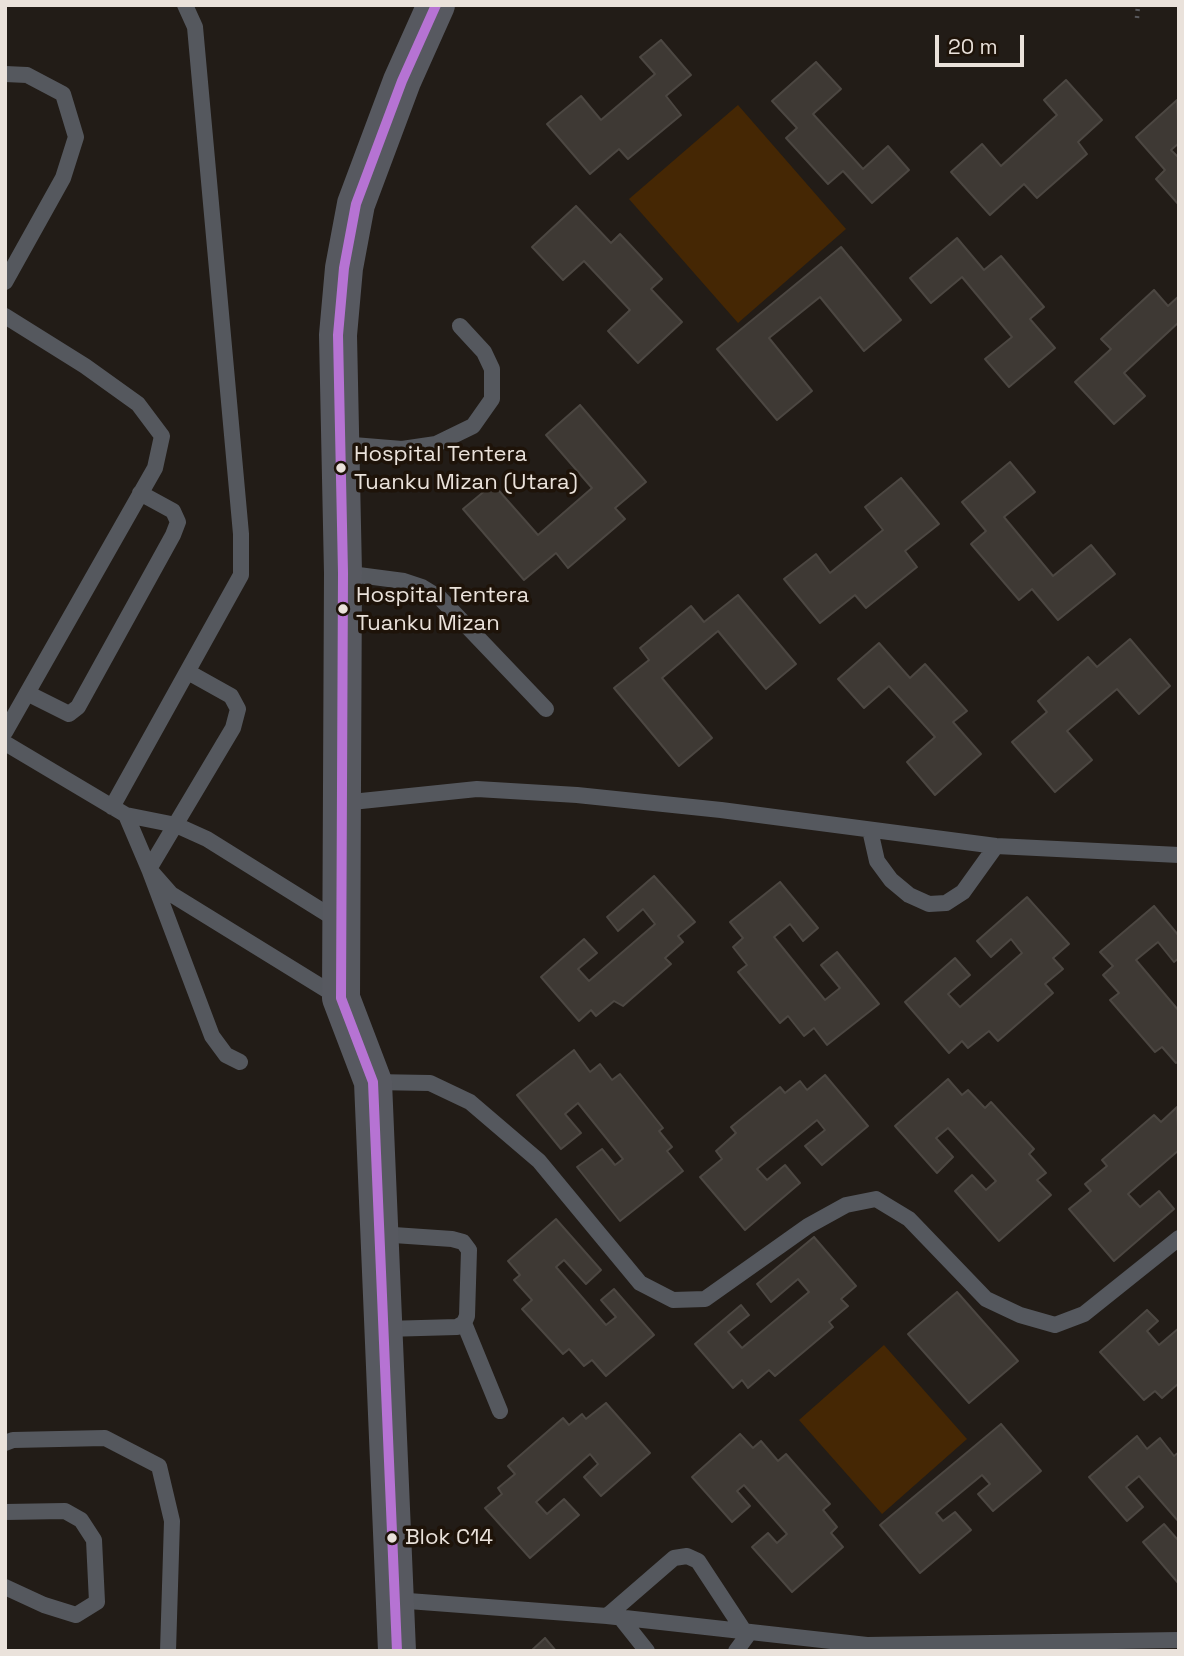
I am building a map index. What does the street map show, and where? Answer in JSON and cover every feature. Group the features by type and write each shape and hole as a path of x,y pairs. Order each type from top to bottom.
{"street":[{"path":"397,1651 373,1082 341,998 343,573 338,335 344,268 356,204 402,80 436,5"}],"lane":[{"path":"112,807 241,575 241,547 195,27 185,5"},
{"path":"5,74 27,75 63,94 76,137 63,178 5,282"},
{"path":"5,316 85,366 138,404 162,436 155,468 5,732"},
{"path":"341,443 402,449 436,444 473,426 492,399 492,369 484,352 460,326"},
{"path":"27,693 69,714 78,707 178,522 173,511 140,492"},
{"path":"343,573 404,581 422,587 440,598 546,709"},
{"path":"149,869 233,728 237,709 231,696 188,672"},
{"path":"5,743 126,815 176,825 207,839 341,922"},
{"path":"342,803 477,789 577,795 721,810 996,846 1179,855"},
{"path":"126,815 212,1036 226,1055 240,1062"},
{"path":"870,830 877,861 891,880 909,895 929,904 946,903 963,892 996,846"},
{"path":"149,869 171,894 341,998"},
{"path":"373,1082 430,1083 470,1102 539,1161 640,1283 673,1300 705,1299 808,1226 846,1205 876,1199 909,1219 986,1299 1020,1315 1055,1325 1084,1314 1179,1238"},
{"path":"379,1234 452,1239 463,1242 468,1250 467,1316 464,1322 457,1327 385,1329"},
{"path":"464,1322 500,1411"},
{"path":"5,1443 13,1440 105,1438 159,1466 172,1521 167,1651"},
{"path":"5,1512 65,1511 81,1520 94,1540 97,1602 76,1615 44,1605 5,1587"},
{"path":"613,1617 674,1558 687,1556 698,1562 747,1632"},
{"path":"395,1600 613,1617 867,1645 1179,1640"},
{"path":"613,1617 647,1651"},
{"path":"737,1651 747,1632"}],"path":[{"path":"1137,18 1138,5"}],"shaded area":[{"path":"738,105 846,229 738,323 629,199"},
{"path":"884,1345 967,1439 882,1514 799,1420"}],"building":[{"path":"661,40 691,75 666,96 681,115 628,159 619,149 590,174 547,124 581,96 601,120 655,74 640,57"},
{"path":"816,62 841,89 813,114 863,169 888,146 909,170 872,203 843,171 828,184 786,138 797,128 772,101"},
{"path":"1066,80 1102,120 1078,142 1087,154 1037,198 1024,184 990,215 951,172 982,144 1001,166 1057,115 1044,100"},
{"path":"1177,100 1179,143 1171,150 1179,158 1179,205 1156,179 1165,170 1136,137"},
{"path":"576,206 611,243 620,234 662,279 651,289 682,322 638,363 608,331 630,310 584,261 563,280 532,247"},
{"path":"957,238 984,270 1001,256 1044,307 1030,319 1055,348 1009,387 985,359 1012,337 962,277 931,303 910,278"},
{"path":"841,247 901,320 864,351 820,297 769,338 812,391 777,420 717,349"},
{"path":"1154,290 1168,306 1179,296 1179,322 1124,373 1145,396 1114,424 1075,382 1111,349 1101,339"},
{"path":"580,405 646,482 615,508 625,519 568,568 556,553 524,580 463,509 493,484 538,535 592,488 546,435"},
{"path":"1010,462 1035,492 1004,517 1053,576 1091,545 1115,574 1058,620 1032,589 1019,600 971,544 986,531 962,502"},
{"path":"901,478 939,524 905,551 917,567 866,608 855,595 820,623 784,579 816,554 830,573 883,530 865,507"},
{"path":"738,595 796,664 766,689 718,631 662,678 712,738 679,766 614,688 649,660 640,648 691,606 704,622"},
{"path":"1130,639 1170,686 1139,714 1117,689 1067,731 1092,760 1055,792 1012,742 1047,712 1038,701 1088,657 1097,667"},
{"path":"879,643 910,678 925,664 967,711 953,722 981,754 935,795 907,762 935,737 889,686 864,708 838,679"},
{"path":"654,876 695,922 678,936 683,942 665,958 671,964 623,1006 614,1001 596,1016 591,1010 579,1021 541,977 584,939 597,953 578,969 589,981 655,924 643,909 618,931 607,917"},
{"path":"780,882 818,928 803,941 790,924 774,937 825,1000 840,988 821,965 837,952 879,1004 827,1045 814,1028 804,1036 788,1016 780,1023 738,972 747,965 733,947 743,938 730,922"},
{"path":"1027,897 1069,944 1053,958 1063,969 1045,984 1053,993 998,1041 989,1031 968,1048 962,1041 949,1053 905,1002 955,958 970,975 948,994 960,1007 1022,953 1011,939 991,957 977,941"},
{"path":"1154,906 1179,936 1179,958 1174,962 1158,942 1136,960 1179,1011 1179,1061 1176,1063 1162,1047 1155,1052 1110,1000 1119,993 1103,975 1113,966 1100,952"},
{"path":"574,1050 590,1072 600,1064 612,1080 620,1074 663,1128 659,1131 672,1147 667,1151 683,1171 620,1221 577,1167 602,1149 615,1165 623,1159 578,1103 565,1114 581,1133 561,1149 517,1095"},
{"path":"825,1075 868,1126 822,1165 805,1146 825,1130 817,1120 757,1169 767,1180 785,1165 800,1183 745,1230 700,1177 722,1159 716,1151 736,1133 731,1127 780,1087 785,1093 800,1081 807,1090"},
{"path":"948,1079 962,1095 968,1090 985,1108 991,1102 1034,1149 1029,1154 1046,1173 1037,1180 1051,1195 999,1241 955,1191 972,1175 986,1190 996,1181 948,1128 936,1138 953,1157 937,1173 895,1126"},
{"path":"1177,1107 1179,1150 1128,1194 1140,1207 1159,1191 1174,1209 1114,1261 1069,1209 1091,1191 1085,1184 1107,1166 1102,1160 1154,1115 1161,1122"},
{"path":"556,1219 601,1270 586,1284 564,1260 556,1267 606,1325 616,1317 601,1300 614,1289 654,1335 606,1376 592,1360 584,1366 569,1349 563,1354 522,1309 532,1300 514,1280 520,1275 508,1261"},
{"path":"814,1237 856,1286 841,1299 848,1306 829,1322 833,1327 775,1376 769,1370 748,1388 742,1380 733,1388 695,1344 741,1305 749,1315 728,1332 742,1348 809,1292 798,1279 771,1302 757,1284"},
{"path":"957,1292 1018,1361 969,1403 908,1334"},
{"path":"1147,1310 1158,1321 1147,1331 1159,1345 1179,1328 1179,1383 1162,1398 1155,1391 1144,1400 1100,1352"},
{"path":"606,1403 650,1453 601,1496 584,1477 598,1464 590,1454 536,1502 547,1514 564,1499 579,1515 530,1558 485,1508 502,1494 498,1488 515,1474 508,1466 563,1418 569,1425 582,1414 586,1419"},
{"path":"1001,1424 1041,1471 993,1511 978,1494 990,1484 982,1475 936,1513 943,1521 955,1512 971,1530 920,1573 880,1525"},
{"path":"740,1434 753,1448 761,1441 778,1461 786,1454 830,1504 823,1510 837,1527 831,1533 843,1547 792,1592 752,1547 768,1533 777,1543 787,1534 744,1485 737,1491 750,1506 732,1522 692,1477"},
{"path":"1137,1436 1147,1449 1160,1438 1174,1456 1179,1452 1179,1522 1139,1476 1126,1487 1143,1507 1127,1521 1089,1477"},
{"path":"1164,1524 1179,1538 1179,1584 1143,1542"},
{"path":"545,1638 556,1651 531,1651"}],"transit line":[{"path":"397,1651 373,1082 341,998 343,573 338,335 344,268 356,204 402,81 436,5"}],"place":[{"name":"Hospital Tentera Tuanku Mizan (Utara)","path":"341,468"},
{"name":"Hospital Tentera Tuanku Mizan","path":"343,609"},
{"name":"Blok C14","path":"392,1538"}]}
